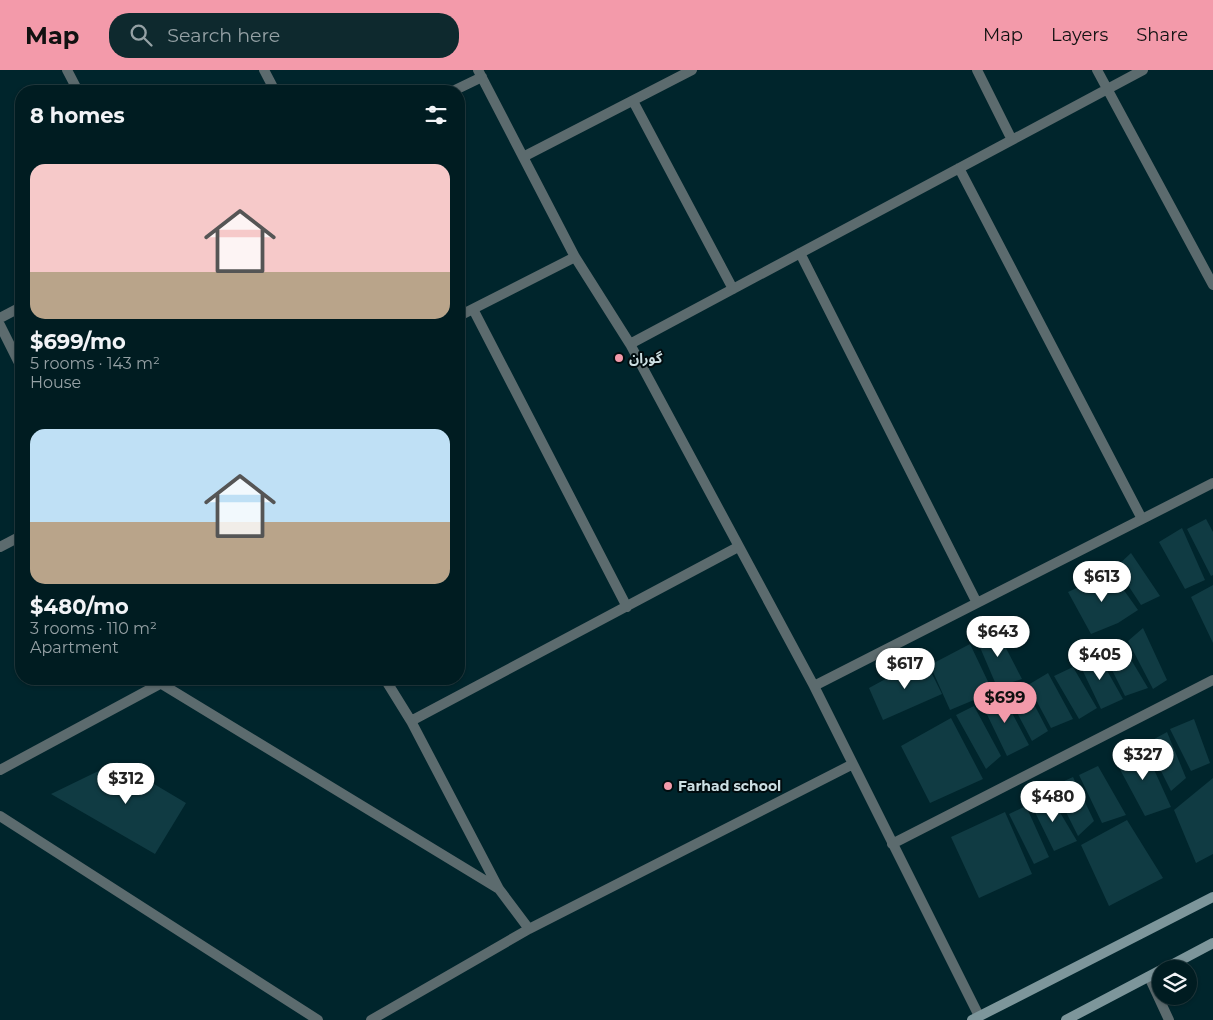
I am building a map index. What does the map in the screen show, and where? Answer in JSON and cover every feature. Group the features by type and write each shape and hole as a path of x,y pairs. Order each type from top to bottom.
{"street":[{"path":"67,70 75,85"},
{"path":"264,70 272,85"},
{"path":"523,157 692,70"},
{"path":"977,70 1012,140"},
{"path":"1098,70 1213,285"},
{"path":"630,344 1143,70"},
{"path":"462,85 480,73 575,257 630,344 814,686 976,1018 1213,897"},
{"path":"633,101 733,289"},
{"path":"959,168 1142,519"},
{"path":"800,253 977,603"},
{"path":"465,313 575,257"},
{"path":"473,309 627,607"},
{"path":"0,318 15,311"},
{"path":"0,325 15,355"},
{"path":"814,686 1213,483"},
{"path":"0,547 15,539"},
{"path":"411,722 738,547"},
{"path":"892,844 1213,680"},
{"path":"0,770 158,685"},
{"path":"171,685 499,888"},
{"path":"389,685 411,722 499,888 529,929"},
{"path":"371,1020 529,929 853,764"},
{"path":"0,816 318,1020"},
{"path":"1182,960 1213,943"},
{"path":"1066,1020 1152,976"},
{"path":"1149,977 1169,1020"}],"building":[{"path":"1206,519 1213,532 1213,575 1211,576 1187,529"},
{"path":"1182,528 1205,580 1185,589 1159,542"},
{"path":"1131,553 1160,596 1141,605 1116,567"},
{"path":"1111,572 1138,610 1118,623 1091,634 1068,592"},
{"path":"1213,585 1213,643 1191,597"},
{"path":"994,625 1022,679 997,687 976,638"},
{"path":"1143,628 1167,680 1153,689 1128,641"},
{"path":"1120,641 1148,688 1125,696 1103,652"},
{"path":"970,644 993,692 950,710 930,665"},
{"path":"1096,651 1123,699 1101,709 1079,663"},
{"path":"924,658 942,694 883,720 869,688"},
{"path":"1073,667 1097,708 1079,719 1054,676"},
{"path":"1048,673 1073,719 1051,728 1028,685"},
{"path":"1023,683 1048,731 1032,741 1005,690"},
{"path":"1001,692 1029,745 1007,756 981,702"},
{"path":"974,706 1001,756 986,769 956,715"},
{"path":"951,718 983,779 930,803 901,746"},
{"path":"1194,719 1210,763 1191,771 1170,729"},
{"path":"1167,732 1186,778 1171,791 1147,743"},
{"path":"1142,743 1171,807 1145,816 1116,762"},
{"path":"117,762 186,803 155,854 51,794"},
{"path":"1098,766 1126,815 1102,823 1079,775"},
{"path":"1073,777 1094,821 1078,836 1053,786"},
{"path":"1213,778 1213,854 1196,863 1174,810"},
{"path":"1049,794 1077,841 1054,851 1031,804"},
{"path":"1026,806 1049,857 1034,864 1009,814"},
{"path":"1005,812 1032,874 979,898 951,837"},
{"path":"1127,820 1163,878 1109,906 1081,845"}],"place":[{"name":"گوران","path":"619,358"},
{"name":"Farhad school","path":"668,786"}]}
